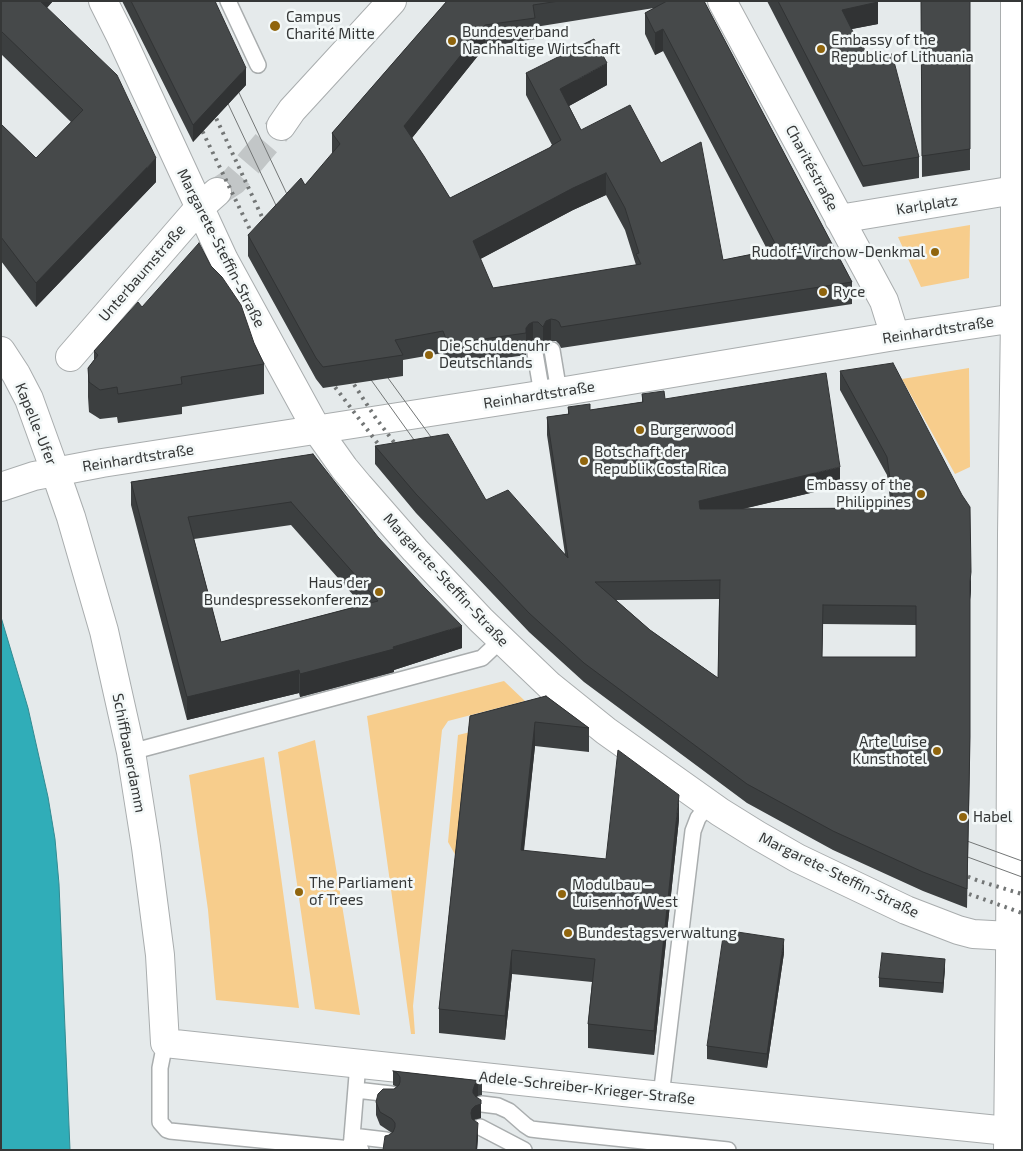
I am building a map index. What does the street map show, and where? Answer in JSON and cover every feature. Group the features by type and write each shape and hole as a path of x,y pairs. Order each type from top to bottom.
{"street":[{"name":"Margarete-Steffin-Straße","path":"103,1 208,200 228,269 317,430 344,468 403,536 481,620 550,686 587,716 709,804 758,835 797,858 906,910 958,930 974,934 1010,936"},
{"path":"281,126 292,110 392,1"},
{"name":"Charitéstraße","path":"722,1 884,301 895,336"},
{"path":"1008,1140 1010,936 1016,750 1018,318 1015,190 1015,1"},
{"name":"Karlplatz","path":"840,219 1015,190"},
{"name":"Unterbaumstraße","path":"70,357 208,200"},
{"name":"Reinhardtstraße","path":"1,487 55,471 551,393 895,336 1018,318"},
{"name":"Kapelle-Ufer","path":"1,351 30,399 55,471"},
{"name":"Schiffbauerdamm","path":"55,471 72,517 104,631 130,752 146,847 160,955 165,1043"},
{"name":"Adele-Schreiber-Krieger-Straße","path":"165,1043 661,1096 1008,1140"}],"lane":[{"path":"228,1 258,64"},
{"path":"551,393 552,350"},
{"path":"535,353 551,393"},
{"path":"130,752 482,658 501,640"},
{"path":"661,1096 693,831 698,818 709,804"},
{"path":"165,1043 160,1068 160,1122 167,1130 333,1148 386,1140"},
{"path":"354,1145 358,1063"},
{"path":"356,1090 391,1094"},
{"path":"482,1104 498,1106 509,1111 531,1129 728,1150"},
{"path":"480,1127 524,1150"}],"shaded area":[{"path":"970,225 969,278 921,287 898,237"},
{"path":"969,368 970,467 955,474 902,379"},
{"path":"504,681 525,701 448,721 442,730 413,1006 415,1034 411,1034 367,716"},
{"path":"537,716 457,858 448,842 458,735"},
{"path":"315,740 360,1015 315,1009 278,752"},
{"path":"264,757 299,1008 216,1000 208,910 189,775"}],"water":[{"path":"1,617 28,708 48,797 55,839 59,884 70,1150 1,1150"}],"building":[{"path":"1,1 40,1 117,75 156,158 36,283 1,237 1,124 36,158 83,110 1,31"},
{"path":"131,1 215,1 246,68 193,125"},
{"path":"447,1 559,1 533,5 535,18 485,25 404,126 450,198 551,147 561,140 526,73 594,39 607,63 560,89 581,130 630,105 661,163 701,142 723,260 778,249 663,29 655,33 645,13 667,1 704,1 852,282 561,327 559,322 551,319 546,321 543,327 538,322 529,324 526,328 526,333 448,344 443,331 395,340 403,355 323,367 316,358 248,235 301,178 305,185 340,144 332,133","holes":["606,173 625,208 639,253 636,254 641,264 493,288 473,241 573,188"]},
{"path":"778,1 878,1 842,10 856,38 869,55 892,54 919,157 863,166"},
{"path":"921,1 970,1 970,149 922,156"},
{"path":"199,243 211,266 222,277 241,305 254,343 264,364 181,377 182,384 118,394 117,387 100,390 89,382 88,368 98,355 94,351 138,302 142,307"},
{"path":"893,363 970,507 970,737 967,889 923,872 833,831 747,784 584,663 529,613 416,494 375,446 448,434 486,500 508,490 568,558 547,417 569,414 568,407 590,404 590,410 643,402 642,394 664,391 665,399 826,373 840,467 699,501 700,509 894,508 887,457 840,371","holes":["720,580 718,678 650,630 595,582","823,605 916,606 916,657 822,657"]},
{"name":"Haus der Bundespressekonferenz","path":"313,454 378,537 462,626 393,647 394,649 300,674 299,670 187,697 131,482","holes":["291,502 378,601 221,642 188,517"]},
{"name":"Modulbau – Luisenhof West","path":"546,696 589,728 535,722 521,850 606,859 618,750 679,795 654,1031 588,1024 595,959 512,950 505,1016 439,1009 470,716"},
{"path":"724,930 784,939 767,1054 707,1046"},
{"path":"882,953 945,959 943,983 879,978"},
{"path":"393,1071 482,1081 475,1084 473,1090 476,1097 481,1100 481,1104 475,1106 471,1113 472,1119 478,1123 476,1150 383,1150 385,1136 393,1132 395,1123 380,1112 376,1102 378,1094 383,1089 394,1089 399,1085 400,1077"}],"tunnel":[{"path":"217,192 234,181 281,126"}],"tram line":[{"path":"233,80 293,207"},
{"path":"222,91 282,218"},
{"path":"380,367 439,448"},
{"path":"364,370 422,451"},
{"path":"956,837 1022,861"},
{"path":"954,852 1022,877"}],"railway":[{"path":"210,105 269,232"},
{"path":"196,118 257,244"},
{"path":"346,372 375,417 402,453"},
{"path":"328,374 335,387 388,457"},
{"path":"954,871 1022,894"},
{"path":"955,889 1022,913"}],"place":[{"name":"Campus Charité Mitte","path":"275,26"},
{"name":"Bundesverband Nachhaltige Wirtschaft","path":"452,41"},
{"name":"Embassy of the Republic of Lithuania","path":"821,49"},
{"name":"Rudolf-Virchow-Denkmal","path":"935,252"},
{"name":"Ryce","path":"823,292"},
{"name":"Die Schuldenuhr Deutschlands","path":"429,355"},
{"name":"Burgerwood","path":"640,430"},
{"name":"Botschaft der Republik Costa Rica","path":"584,461"},
{"name":"Embassy of the Philippines","path":"921,494"},
{"name":"Haus der Bundespressekonferenz","path":"379,592"},
{"name":"Arte Luise Kunsthotel","path":"937,751"},
{"name":"Habel","path":"963,817"},
{"name":"The Parliament of Trees","path":"299,892"},
{"name":"Modulbau – Luisenhof West","path":"562,894"},
{"name":"Bundestagsverwaltung","path":"568,933"}]}
